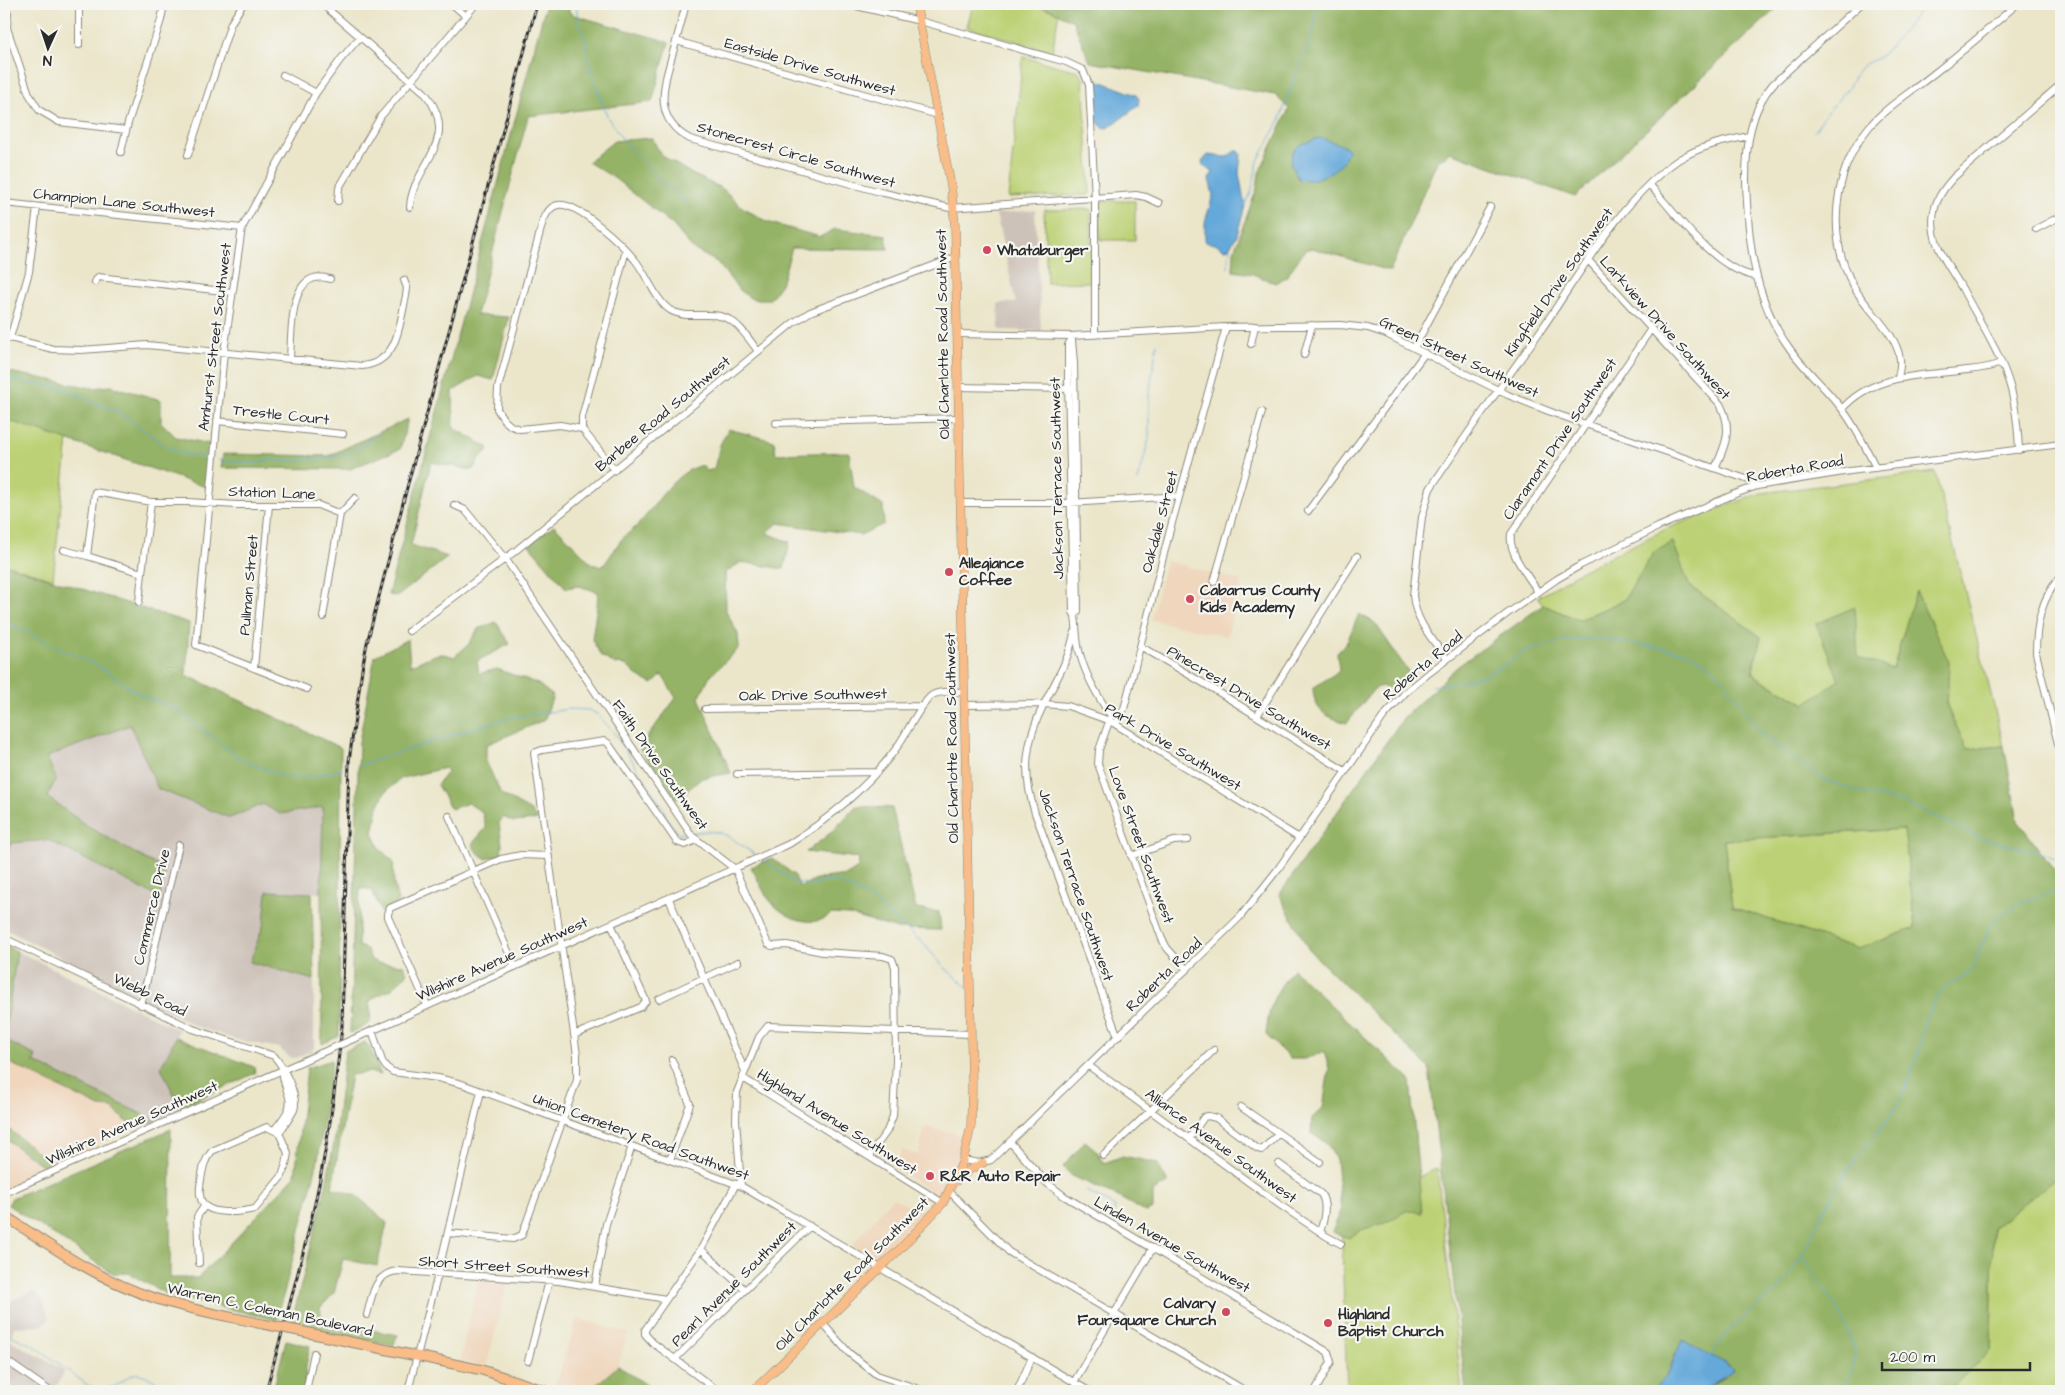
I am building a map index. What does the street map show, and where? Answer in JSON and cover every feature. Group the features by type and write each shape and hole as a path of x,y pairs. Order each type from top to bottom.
{"highway":[{"name":"Warren C. Coleman Boulevard","path":"4,1215 79,1264 120,1285 154,1298 185,1307 489,1372 546,1391"}],"main road":[{"name":"Old Charlotte Road Southwest","path":"753,1391 880,1268 943,1203 963,1160 971,1126 965,705 954,208 916,4"},
{"path":"951,1188 968,1170 983,1163"}],"street":[{"path":"79,4 79,46"},
{"path":"121,152 126,130 161,20 164,4"},
{"path":"188,155 231,23 243,4"},
{"path":"322,4 424,92 432,103 437,116 439,132 437,144 410,195 410,207"},
{"path":"452,4 466,16"},
{"path":"338,200 339,188 370,131 389,105 476,4"},
{"name":"Stonecrest Circle Southwest","path":"686,4 666,77 663,103 668,119 680,134 697,142 880,192 954,208 1136,195 1159,203"},
{"path":"848,4 920,21 1066,62 1083,70 1089,85 1095,198 1096,335"},
{"path":"1862,4 1768,90 1759,104 1749,136 1746,155 1747,210 1755,276 1767,310 1790,350 1842,409 1855,428 1876,468"},
{"path":"1898,378 1900,364 1898,349 1858,294 1841,258 1837,209 1842,176 1854,149 1877,119 1980,38 2017,4"},
{"path":"8,13 7,28 29,94 39,110 59,122 126,130"},
{"name":"Amhurst Street Southwest","path":"254,668 196,644 224,352 242,228 316,93 360,37"},
{"name":"Eastside Drive Southwest","path":"676,41 938,115"},
{"path":"283,75 316,93"},
{"path":"2019,450 2014,401 2000,363 1936,240 1934,208 1944,187 1954,177 2061,84"},
{"name":"Kingfield Drive Southwest","path":"1447,660 1420,623 1414,607 1415,572 1423,510 1430,489 1630,204 1649,184 1678,160 1696,150 1720,142 1749,136"},
{"path":"1649,184 1710,252 1736,270 1755,276"},
{"name":"Champion Lane Southwest","path":"4,203 242,228"},
{"path":"582,429 560,425 520,429 511,426 504,420 497,409 498,388 543,220 548,211 559,205 569,206 606,232 626,250 636,261 668,309 685,315 714,316 732,320 758,351"},
{"path":"37,206 29,272 10,338 53,349 81,350 148,345 362,366 372,365 382,360 395,344 406,296 404,280"},
{"path":"1414,348 1490,207"},
{"path":"2036,229 2061,216"},
{"path":"615,470 582,429 582,417 626,250"},
{"name":"Barbee Road Southwest","path":"409,631 505,558 615,470 793,323 810,312 956,258"},
{"name":"Larkview Drive Southwest","path":"1589,261 1720,404 1725,413 1728,427 1726,439 1715,468"},
{"path":"290,358 297,294 303,284 314,276 330,279"},
{"path":"95,282 98,277 232,292"},
{"path":"1304,355 1312,325"},
{"name":"Green Street Southwest","path":"958,334 1071,338 1255,326 1340,325 1368,328 1386,334 1499,390 1585,424 1749,480 1757,486"},
{"path":"1251,344 1255,326"},
{"name":"Oakdale Street","path":"1113,722 1124,709 1179,496 1226,327"},
{"name":"Claramont Drive Southwest","path":"1538,592 1515,554 1510,542 1511,534 1651,329"},
{"name":"Jackson Terrace Southwest","path":"1071,338 1068,345 1071,389 1073,612 1079,653 1085,670 1096,694 1113,722"},
{"path":"1308,511 1425,353"},
{"path":"1842,409 1863,391 1898,378 1984,368 2000,363"},
{"path":"958,387 1071,389"},
{"path":"1214,582 1262,412"},
{"path":"776,423 959,418"},
{"name":"Trestle Court","path":"217,421 343,434"},
{"name":"Roberta Road","path":"983,1163 991,1160 1118,1038 1246,909 1391,708 1405,693 1538,592 1581,565 1626,542 1696,510 1757,486 1876,468 2061,444"},
{"name":"Station Lane","path":"87,556 95,492 151,502 318,505 340,514"},
{"path":"960,503 1073,503 1179,496"},
{"path":"323,617 340,514 355,498"},
{"path":"139,602 151,502"},
{"name":"Faith Drive Southwest","path":"454,504 465,510 505,558 692,835 735,869 765,938 772,946 787,945 823,952 883,956 892,959 895,968 896,1030 893,1116 887,1130 869,1156"},
{"name":"Pullman Street","path":"254,668 269,505"},
{"path":"64,550 142,573"},
{"path":"1257,716 1357,556"},
{"path":"2061,576 2048,595 2040,614 2036,636 2036,653 2061,756"},
{"name":"Jackson Terrace Southwest","path":"1076,627 1063,669 1044,704 1028,745 1026,760 1028,787 1035,813 1118,1038"},
{"name":"Pinecrest Drive Southwest","path":"1140,646 1345,771"},
{"path":"254,668 308,689"},
{"name":"Wilshire Avenue Southwest","path":"4,1193 669,899 789,844 816,827 843,806 877,772 907,732 922,706 932,695 939,692 964,692"},
{"name":"Park Drive Southwest","path":"965,705 1044,704 1075,708 1113,722 1299,838"},
{"name":"Oak Drive Southwest","path":"705,709 922,706"},
{"name":"Love Street Southwest","path":"1113,722 1099,750 1098,764 1162,939 1167,948 1187,970"},
{"path":"448,1233 513,1239 522,1235 577,1080 578,1072 574,1035 534,753 542,750 608,742 677,842 685,845 692,835"},
{"path":"737,774 877,772"},
{"path":"449,816 515,966"},
{"path":"1131,856 1174,841 1188,840"},
{"name":"Commerce Drive","path":"141,1005 179,845"},
{"path":"427,1005 388,914 395,905 509,856 548,856"},
{"name":"Highland Avenue Southwest","path":"669,899 744,1075 943,1203"},
{"path":"574,1035 641,1007 646,1002 611,924"},
{"name":"Webb Road","path":"4,938 193,1030 270,1053 278,1060 283,1070"},
{"path":"659,999 738,962"},
{"path":"718,1391 653,1343 645,1334 647,1325 701,1249 739,1185 737,1092 764,1029 772,1025 971,1034"},
{"name":"Union Cemetery Road Southwest","path":"372,1030 382,1061 393,1072 438,1078 481,1091 739,1185 1088,1391"},
{"path":"1103,1156 1214,1050"},
{"path":"670,1160 690,1104 672,1060"},
{"name":"Alliance Avenue Southwest","path":"1089,1066 1320,1232 1340,1244"},
{"path":"277,1132 293,1110 295,1103 283,1070"},
{"path":"408,1391 448,1233 481,1091"},
{"path":"1242,1107 1320,1162"},
{"path":"1189,1139 1204,1117 1208,1116 1216,1118 1258,1149 1262,1150 1267,1147 1278,1134"},
{"path":"267,1127 277,1132 288,1153 286,1164 282,1176 255,1209 224,1212 213,1210 204,1205 200,1199 200,1185 206,1157 212,1151 267,1127"},
{"name":"Linden Avenue Southwest","path":"1010,1142 1056,1191 1328,1352 1331,1357 1329,1368 1314,1391"},
{"path":"595,1286 606,1224 632,1146"},
{"path":"963,1160 983,1163"},
{"path":"1279,1164 1321,1194 1324,1199 1324,1215 1320,1232"},
{"path":"951,1188 1009,1252 1246,1391"},
{"path":"199,1263 197,1217 204,1205"},
{"name":"Pearl Avenue Southwest","path":"675,1359 810,1226"},
{"path":"1074,1382 1153,1248"},
{"path":"701,1249 745,1290"},
{"name":"Short Street Southwest","path":"367,1316 375,1286 384,1275 398,1271 549,1281 595,1286 666,1299"},
{"path":"528,1361 549,1281"},
{"path":"822,1324 849,1353 877,1375 925,1391"},
{"path":"306,1391 314,1354"},
{"path":"1017,1391 1032,1357"},
{"path":"4,1359 50,1391"}],"shaded area":[{"path":"1035,210 1041,331 999,330 998,303 1016,303 996,214"},
{"path":"1166,561 1242,581 1227,636 1151,620"},
{"path":"131,725 158,789 230,818 263,804 281,814 323,807 321,893 267,891 264,923 250,961 314,980 314,1049 296,1058 289,1057 279,1048 234,1039 196,1026 7,930 4,922 4,859 11,843 48,840 160,898 90,828 47,797 47,757"},
{"path":"17,951 179,1030 161,1067 180,1108 156,1121 34,1062 36,1056 10,1043 5,1033"},
{"path":"4,1060 100,1107 112,1108 135,1129 53,1165 4,1125"},
{"path":"925,1127 966,1136 960,1160 942,1198 894,1168 902,1150 918,1155"},
{"path":"4,1138 48,1169 4,1189"},
{"path":"892,1198 928,1214 879,1262 852,1245"},
{"path":"478,1281 508,1283 486,1368 460,1361"},
{"path":"34,1291 43,1299 49,1320 41,1326 14,1327 10,1340 65,1371 56,1387 62,1391 4,1391 4,1321 8,1302"},
{"path":"577,1319 628,1333 618,1366 589,1391 558,1391 554,1389"}],"green space":[{"path":"546,4 569,4 569,12 574,15 669,42 652,102 528,116 476,315 509,317 493,380 478,376 453,391 454,428 489,448 472,470 431,462 411,545 448,557 398,596 388,595"},
{"path":"973,4 1027,4 1059,12 1052,52 967,27"},
{"path":"1039,4 1781,4 1575,197 1450,152 1445,157 1438,159 1390,271 1312,248 1305,250 1286,277 1275,283 1253,274 1233,271 1234,251 1257,188 1259,173 1289,109 1275,95 1090,62 1073,21"},
{"path":"1023,57 1078,71 1083,78 1090,192 1088,195 1008,198"},
{"path":"652,138 661,155 692,174 723,189 742,207 767,222 820,237 835,229 886,235 888,249 792,248 781,284 770,299 752,299 740,291 717,262 693,249 673,225 613,177 588,162 614,141"},
{"path":"1103,201 1135,201 1135,240 1100,240 1100,205"},
{"path":"1091,209 1091,282 1047,283 1044,210"},
{"path":"4,371 92,388 111,386 161,400 161,422 176,437 210,444 206,487 4,419"},
{"path":"4,419 68,439 53,579 4,564"},
{"path":"408,419 400,449 350,469 221,468 223,454 328,456"},
{"path":"728,429 774,441 776,454 849,452 854,487 883,506 884,524 860,535 778,523 767,533 790,542 784,569 741,562 725,573 726,611 738,634 739,648 709,677 699,698 731,773 702,778 677,799 639,748 676,698 662,675 653,684 637,676 626,665 615,664 601,656 592,639 598,592 579,586 566,588 529,545 554,525 592,564 602,567 620,541 637,526 666,490 682,475 702,465 707,471 714,469 720,445"},
{"path":"1935,472 2004,746 1967,749 1947,707 1948,662 1916,591 1893,669 1857,658 1839,680 1806,704 1752,674 1761,637 1688,585 1673,542 1654,552 1624,600 1579,620 1543,605 1538,597 1581,571 1668,528 1761,493"},
{"path":"1673,542 1689,585 1761,637 1752,674 1805,704 1839,680 1816,624 1855,607 1858,658 1893,669 1916,591 1949,662 1947,707 1967,749 2004,746 2018,821 2061,879 2061,1173 1993,1228 1991,1350 1950,1391 1706,1391 1709,1386 1726,1377 1730,1366 1690,1345 1675,1355 1667,1376 1652,1391 1466,1391 1429,1068 1309,950 1279,895 1404,717 1457,667 1543,605 1579,620 1624,600 1654,552","holes":["1904,829 1915,928 1858,949 1732,907 1724,840"]},
{"path":"4,564 189,623 186,675 341,748 339,1036 322,1044 321,893 323,807 280,814 263,804 230,818 158,789 130,725 47,757 56,779 47,797 90,828 165,870 160,898 48,840 11,843 4,859"},
{"path":"1359,614 1375,623 1410,674 1390,689 1381,686 1374,689 1347,723 1328,716 1319,708 1313,688 1339,671 1337,652 1346,644"},
{"path":"496,622 510,644 477,661 479,674 497,669 538,684 553,696 544,720 486,745 486,761 501,794 531,811 538,820 514,822 503,817 499,823 502,845 501,855 486,859 476,851 472,844 486,828 482,812 468,803 451,809 437,785 447,772 445,768 402,778 385,792 378,807 373,833 380,849 393,861 394,884 398,902 382,914 372,890 360,888 358,946 367,949 371,960 379,963 404,965 407,974 392,989 369,1002 371,1013 369,1024 350,1033 359,742 375,656 408,639 410,665 436,655 442,654 454,657 468,645 478,629"},
{"path":"856,806 892,808 916,909 939,912 941,930 898,929 849,915 831,914 817,921 801,920 786,914 773,904 767,896 751,867 772,858 794,875 800,887 816,879 847,875 858,868 859,858 806,852 833,831"},
{"path":"1905,829 1915,928 1858,949 1732,907 1724,840"},
{"path":"267,891 312,893 314,980 250,962 264,923"},
{"path":"4,945 17,951 5,1033 10,1043 36,1056 34,1062 156,1121 135,1129 112,1108 100,1107 4,1060"},
{"path":"1293,969 1410,1080 1422,1213 1408,1210 1385,1223 1361,1230 1349,1238 1332,1232 1341,1211 1336,1159 1327,1144 1311,1133 1312,1118 1323,1108 1329,1068 1324,1052 1304,1059 1290,1059 1266,1035 1271,1007 1281,986"},
{"path":"176,1037 254,1067 255,1073 180,1108 161,1067"},
{"path":"365,1042 381,1075 369,1072 351,1075 332,1188 356,1195 387,1223 377,1266 343,1259 334,1293 320,1308 322,1318 343,1325 398,1335 393,1346 291,1325 326,1186 335,1137 345,1051"},
{"path":"332,1060 318,1160 277,1320 168,1295 128,1273 114,1274 8,1205 12,1198 171,1129 170,1278 198,1278 295,1176 307,1068"},
{"path":"4,1125 53,1165 48,1169 4,1138"},
{"path":"1085,1141 1097,1151 1104,1163 1123,1156 1157,1163 1168,1183 1153,1191 1153,1209 1145,1212 1113,1194 1072,1176 1063,1167"},
{"path":"1437,1168 1462,1391 1347,1391 1341,1216"},
{"path":"2061,1173 2061,1391 1950,1391 1991,1350 1993,1228"},
{"path":"286,1340 310,1346 304,1391 273,1391"},
{"path":"618,1366 656,1391 589,1391"}],"water":[{"path":"1097,80 1136,95 1139,99 1138,106 1108,128 1102,127 1098,123 1096,116"},
{"path":"1318,138 1346,147 1348,150 1346,157 1336,169 1321,177 1305,180 1298,179 1291,165 1292,153 1300,145"},
{"path":"1235,151 1239,151 1241,154 1239,173 1245,206 1237,235 1230,247 1225,250 1218,245 1205,242 1205,222 1213,195 1209,179 1213,172 1203,166 1202,161 1208,155 1227,157"},
{"path":"1682,1340 1723,1362 1733,1369 1732,1372 1709,1386 1706,1391 1652,1391 1667,1376"}],"waterway":[{"path":"576,4 590,68 608,118 623,140 661,182 687,202"},
{"path":"1244,206 1251,193 1258,161 1280,120 1294,78 1308,48 1314,27 1316,4"},
{"path":"1814,132 1863,65 1880,57 1898,38 1924,4"},
{"path":"1228,268 1230,247"},
{"path":"1138,481 1149,439 1149,396 1157,343"},
{"path":"4,379 59,387 119,413 169,448 184,454 209,458"},
{"path":"219,460 252,463 273,460 289,461 329,458 345,455 365,444 379,433"},
{"path":"4,620 99,666 140,695 172,706 238,757 251,764 286,777 306,778 343,769"},
{"path":"1432,686 1454,683 1485,675 1510,662 1523,652 1561,641 1601,639 1687,652 1706,663 1720,675 1764,737 1823,779 1853,790 1904,803 1981,838 2046,854 2061,862"},
{"path":"360,765 502,719 569,709 589,710 597,714 615,734 678,834 688,833"},
{"path":"692,833 720,833 733,839 756,855"},
{"path":"765,860 793,882 809,884 836,881 870,898 922,942 944,967 967,987"},
{"path":"1710,1356 1728,1331 1780,1287 1799,1261 1838,1185 1858,1156 1892,1114 1905,1091 1918,1054 1926,1020 1938,996 1948,985 1967,975 1973,968 1990,925 2024,901 2061,889"},
{"path":"1086,1191 1115,1207 1111,1219"},
{"path":"1121,1233 1148,1250"},
{"path":"1803,1255 1844,1321 1851,1339 1854,1357 1850,1374 1838,1391"},
{"path":"8,1334 36,1347 89,1386 112,1387 132,1374 140,1374 171,1391"}],"railway":[{"path":"266,1391 315,1203 334,1092 342,1026 349,761 367,643 537,4"}],"place":[{"name":"Whataburger","path":"987,250"},
{"name":"Allegiance Coffee","path":"949,572"},
{"name":"Cabarrus County Kids Academy","path":"1190,599"},
{"name":"R&R Auto Repair","path":"930,1176"},
{"name":"Calvary Foursquare Church","path":"1226,1312"},
{"name":"Highland Baptist Church","path":"1328,1323"}]}
